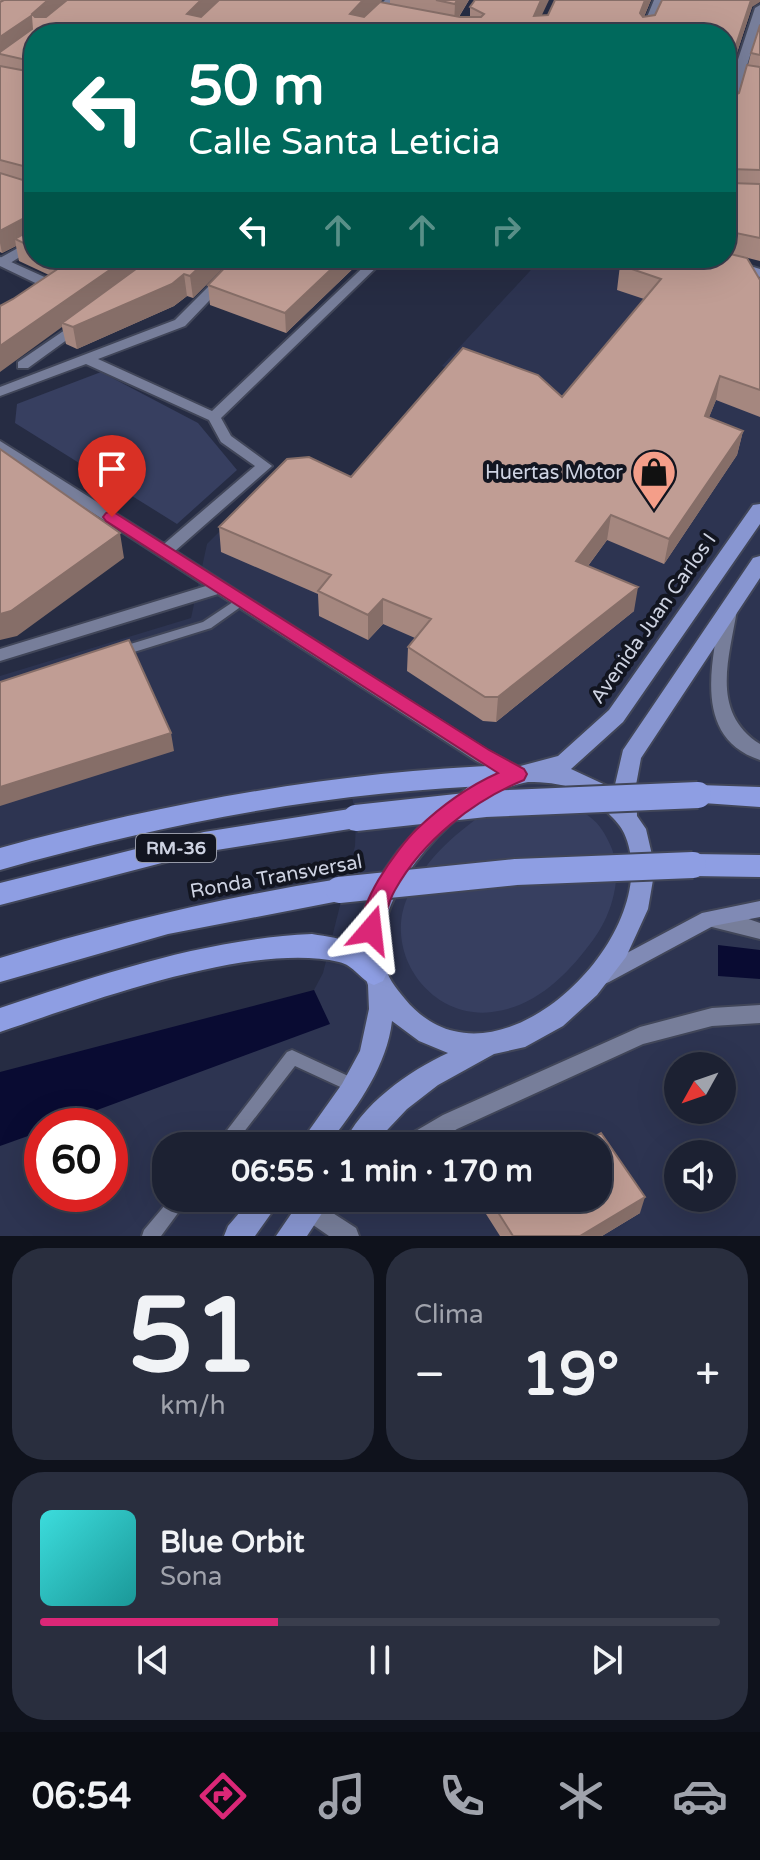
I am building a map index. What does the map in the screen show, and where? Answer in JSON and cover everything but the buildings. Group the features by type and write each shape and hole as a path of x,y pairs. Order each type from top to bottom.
{"highway":[{"path":"0,859 124,826 271,796 394,779 523,774"},
{"name":"RM-36","path":"0,894 204,842 356,818 500,803 698,795 760,797"},
{"name":"Ronda Transversal","path":"0,970 205,914 339,890 496,872 597,866 760,866"},
{"path":"0,1020 168,969 262,947 311,946 347,952 376,978"}],"main road":[{"path":"754,272 760,280"},
{"name":"Avenida Juan Carlos I","path":"523,774 566,762 616,716 760,510"},
{"path":"368,1132 392,1104 425,1078 473,1053 542,1026 572,1004 594,981 627,934 642,890 643,856 626,803 625,785 631,756 760,563"},
{"path":"321,1132 354,1086 376,1041 382,1020 371,948 373,921 381,895 394,872 423,836 487,786 523,774 589,785 617,804 632,823"},
{"path":"594,981 709,919 760,909"},
{"path":"376,978 397,1010 425,1032 459,1044 482,1046 499,1043"},
{"path":"238,1236 258,1212"},
{"path":"290,1236 309,1212"}],"street":[{"path":"367,24 391,0"},
{"path":"649,24 659,0"},
{"path":"737,78 756,34 760,8"},
{"path":"376,15 390,18"},
{"path":"2,261 24,249"},
{"path":"2,261 55,287"},
{"path":"0,392 180,323 234,268"},
{"path":"214,417 370,268"},
{"path":"23,365 88,318"},
{"path":"88,360 214,417 226,439 265,466 166,551"},
{"path":"0,446 482,756 523,774"},
{"path":"0,655 222,587"},
{"path":"729,610 716,696 730,730 760,753"},
{"path":"709,919 737,923 760,931"},
{"path":"433,1132 640,1036 712,1017 760,1014"},
{"path":"323,1212 348,1236"}],"lane":[{"path":"100,657 207,625 242,600"},
{"path":"234,1132 292,1057 354,1086"},
{"path":"150,1236 170,1212"}],"shaded area":[{"path":"533,268 733,268 760,280 760,1236 0,1236 0,1108 322,1007 314,990 323,973 355,846 356,818 350,786 0,859 0,676 191,618 207,544 279,472 357,485 457,372 442,366"},
{"path":"101,372 198,423 237,470 177,524 15,423 17,404"},
{"path":"492,808 565,808 587,815 600,828 612,849 616,884 610,908 599,930 573,965 550,987 508,1009 469,1012 449,1005 431,993 416,977 406,958 401,937 402,915 416,881 434,857"},
{"path":"718,945 760,950 760,979 718,976"},
{"path":"314,990 330,1024 103,1108 24,1108 24,1137 0,1146 0,1072"}],"place":[{"name":"Huertas Motor","path":"654,511"}],"route":[{"path":"112,517 482,756 517,774 482,789 423,836 387,883 376,907 371,930"}]}
